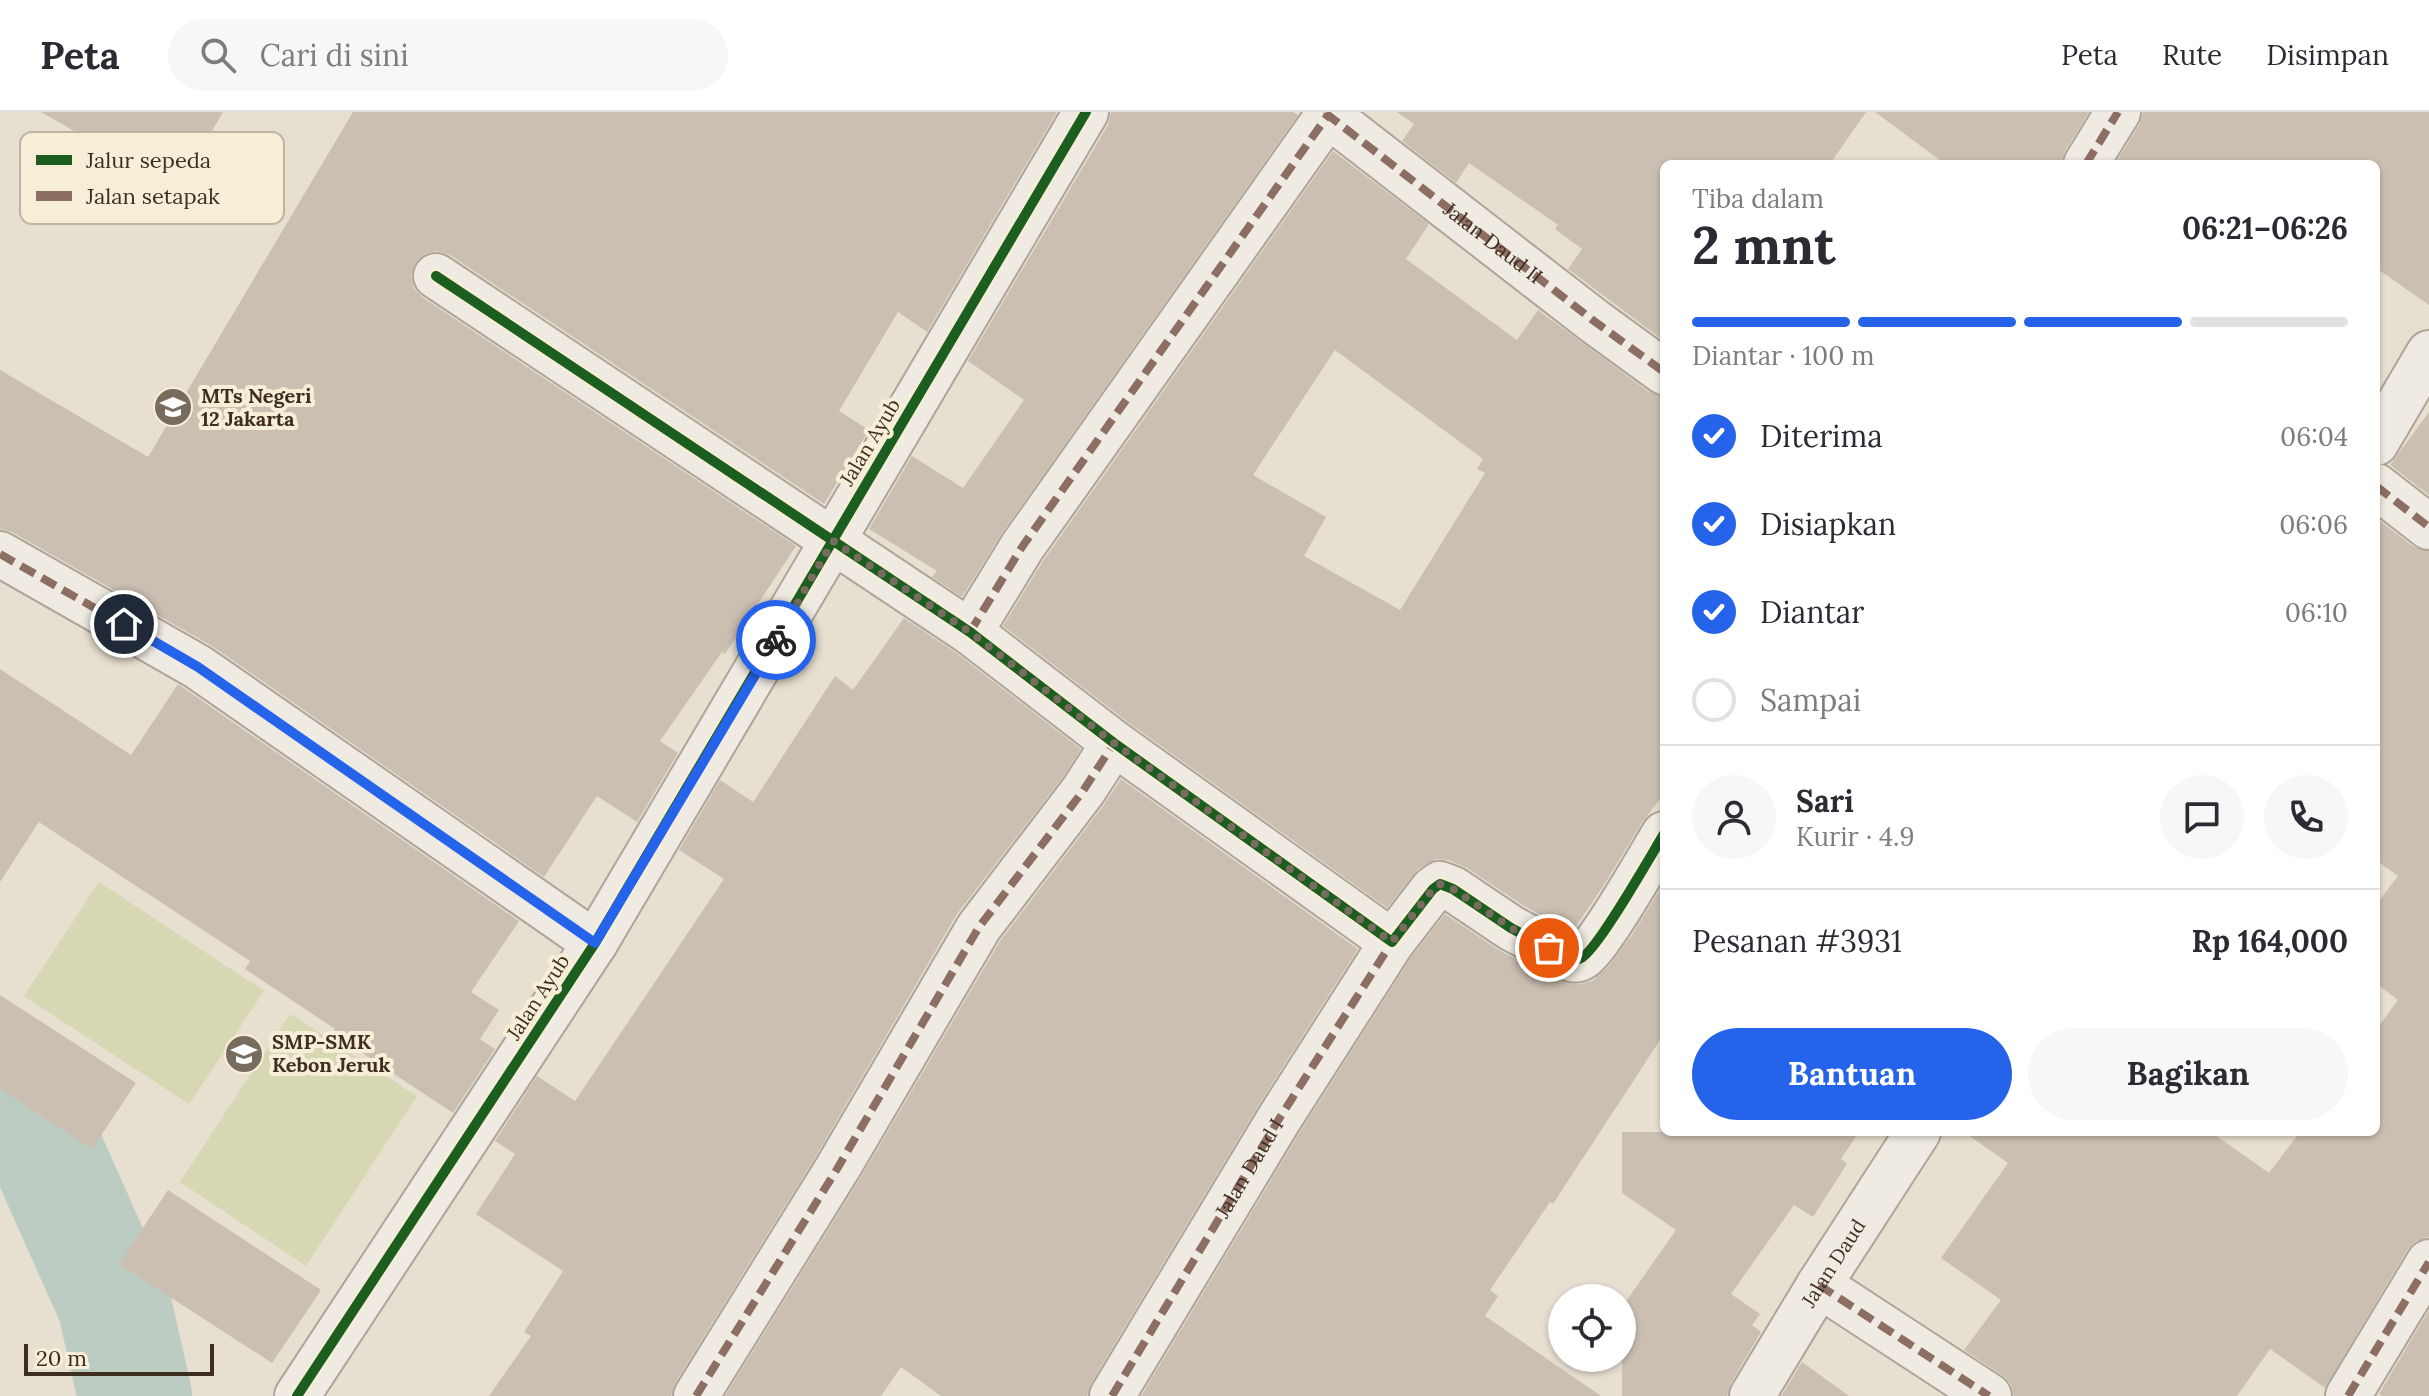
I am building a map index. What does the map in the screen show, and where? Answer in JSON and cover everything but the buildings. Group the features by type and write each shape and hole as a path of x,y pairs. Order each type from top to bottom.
{"street":[{"name":"Jalan Ayub","path":"297,1396 595,943 1086,112"},
{"path":"2088,160 2118,112"},
{"path":"970,632 1022,547 1327,114"},
{"name":"Jalan Daud II","path":"1327,114 1660,369"},
{"path":"436,276 970,632 1114,743 1392,942"},
{"path":"2380,436 2429,353"},
{"path":"2380,489 2429,527"},
{"path":"0,554 198,667 595,943"},
{"path":"696,1396 837,1169 979,927 1083,791 1114,743"},
{"name":"Jalan Daud I","path":"1112,1396 1279,1119 1392,942 1433,889 1440,884 1453,889 1511,928 1576,960 1583,957 1601,936 1660,840"},
{"name":"Jalan Daud","path":"1752,1396 1915,1136"},
{"path":"2348,1396 2429,1262"},
{"path":"1819,1285 1989,1396"}],"green space":[{"path":"99,882 264,991 189,1104 24,996"},
{"path":"290,1014 417,1096 306,1266 180,1182"}],"waterway":[{"path":"0,1110 39,1135 114,1303 135,1396"}],"marked path":[{"path":"1327,112 1660,369"},
{"path":"2088,160 2118,112"},
{"path":"970,632 1022,547 1328,115"},
{"path":"2380,489 2429,527"},
{"path":"0,554 198,667 595,943"},
{"path":"696,1396 837,1169 979,927 1083,791 1114,743"},
{"path":"1112,1396 1279,1119 1392,942"},
{"path":"2348,1396 2429,1262"},
{"path":"1819,1285 1989,1396"}],"cycle path":[{"path":"297,1396 595,943 1086,112"},
{"path":"436,276 970,632 1114,743 1392,942 1440,884 1453,889 1511,928 1568,958 1579,959 1599,939 1660,841"}],"way so far":[{"path":"776,640 833,541 970,632 1114,743 1392,942 1440,884 1549,948"}],"place":[{"name":"MTs Negeri 12 Jakarta","path":"173,407"},
{"name":"SMP-SMK Kebon Jeruk","path":"244,1054"}],"route":[{"path":"124,624 198,667 595,943 776,640"}]}
